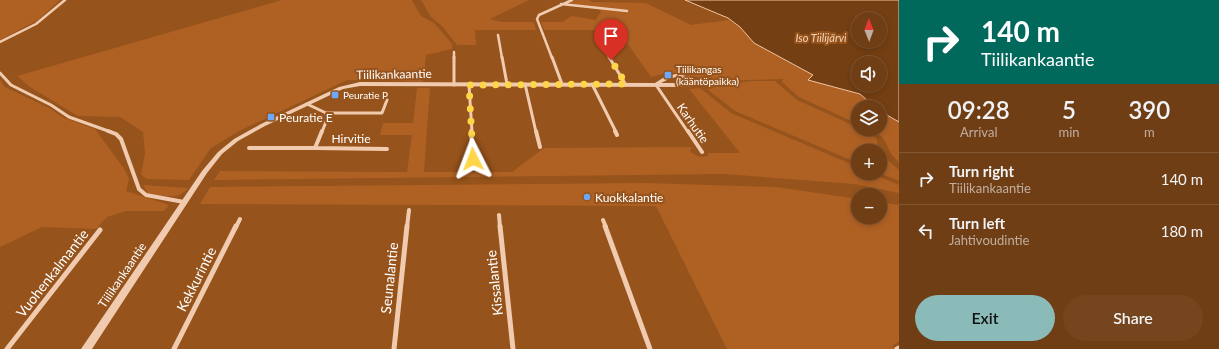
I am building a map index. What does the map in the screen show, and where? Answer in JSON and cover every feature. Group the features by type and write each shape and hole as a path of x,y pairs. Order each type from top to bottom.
{"street":[{"path":"0,42 36,24 65,0"},
{"path":"562,84 537,19 540,15 572,0"},
{"path":"561,4 627,11"},
{"path":"498,35 507,84"},
{"path":"596,35 626,84"},
{"path":"454,52 454,85"},
{"path":"0,73 6,82 51,105 69,117 116,134 121,139 139,189 146,194 184,202"},
{"name":"Tiilikankaantie","path":"86,349 211,163 226,147 252,130 341,88 360,84 626,84 656,85 687,86 693,85 690,78 679,75 664,78 656,85"},
{"path":"525,84 540,147"},
{"path":"592,84 617,135"},
{"path":"469,85 473,159"},
{"name":"Karhutie","path":"656,85 702,152"},
{"path":"307,104 326,113 382,113 387,100"},
{"name":"Hirvitie","path":"315,148 326,119 326,113"},
{"name":"Hirvitie","path":"249,148 387,149"},
{"name":"Seunalantie","path":"394,349 409,210"},
{"name":"Kissalantie","path":"499,215 513,349"},
{"name":"Kekkurintie","path":"174,349 240,220"},
{"path":"603,220 650,349"},
{"name":"Vuohenkalmantie","path":"7,349 100,230"}],"shaded area":[{"path":"0,0 60,0 38,20 0,40"},
{"path":"282,0 412,0 421,16 434,23 452,44 452,49 426,55 423,82 347,80 239,131 211,148 189,180 147,179 141,175 145,153 143,132 120,117 78,116 30,87 17,76"},
{"path":"421,0 529,0 490,19 501,22 532,22 534,23 536,30 475,30 476,45 457,45 442,26 431,17"},
{"path":"575,0 589,0 592,2 646,3 691,25 729,20 740,27 754,43 814,76 809,80 860,94 867,100 851,100 851,121 799,97 782,82 783,79 716,81 671,72 651,77 618,30 544,30 541,22 562,22 572,16 596,20 601,11 597,8 568,5"},
{"path":"0,80 5,87 49,108 64,118 95,129 125,170 129,179 126,191 169,205 164,211 126,211 107,217 96,229 42,227 0,247"},
{"path":"752,81 775,81 797,100 851,124 851,136 874,136 877,139 877,144 851,144 851,160 735,111 707,89"},
{"path":"417,88 430,88 424,172 512,172 544,148 692,147 690,151 701,157 708,156 708,153 740,153 689,89 700,88 731,113 851,164 851,180 887,180 899,185 899,193 887,191 887,188 875,188 855,184 724,174 214,180 220,171 407,172 412,135 380,135 383,123 413,123"},
{"path":"887,115 899,122 899,162 894,157 885,140 881,136 887,136"},
{"path":"887,159 899,170 899,181 887,176"},
{"path":"645,183 776,187 851,198 851,224 887,224 887,203 899,205 899,341 892,346 896,349 727,349 656,206 200,204 210,187"},
{"path":"143,185 188,188 180,195 164,196 148,193"}],"water":[{"name":"Iso Tiilijärvi","path":"685,0 899,0 899,122 887,115 887,100 867,100 860,94 853,92 887,92 887,56 851,56 851,92 808,80 813,75 754,43 740,27 728,18"}],"place":[{"name":"Tiilikangas (kääntöpaikka)","path":"668,75"},
{"name":"Peuratie P","path":"335,95"},
{"name":"Peuratie E","path":"271,117"},
{"name":"Kuokkalantie","path":"587,197"}],"route":[{"path":"473,159 469,85 626,84 611,60"}]}
